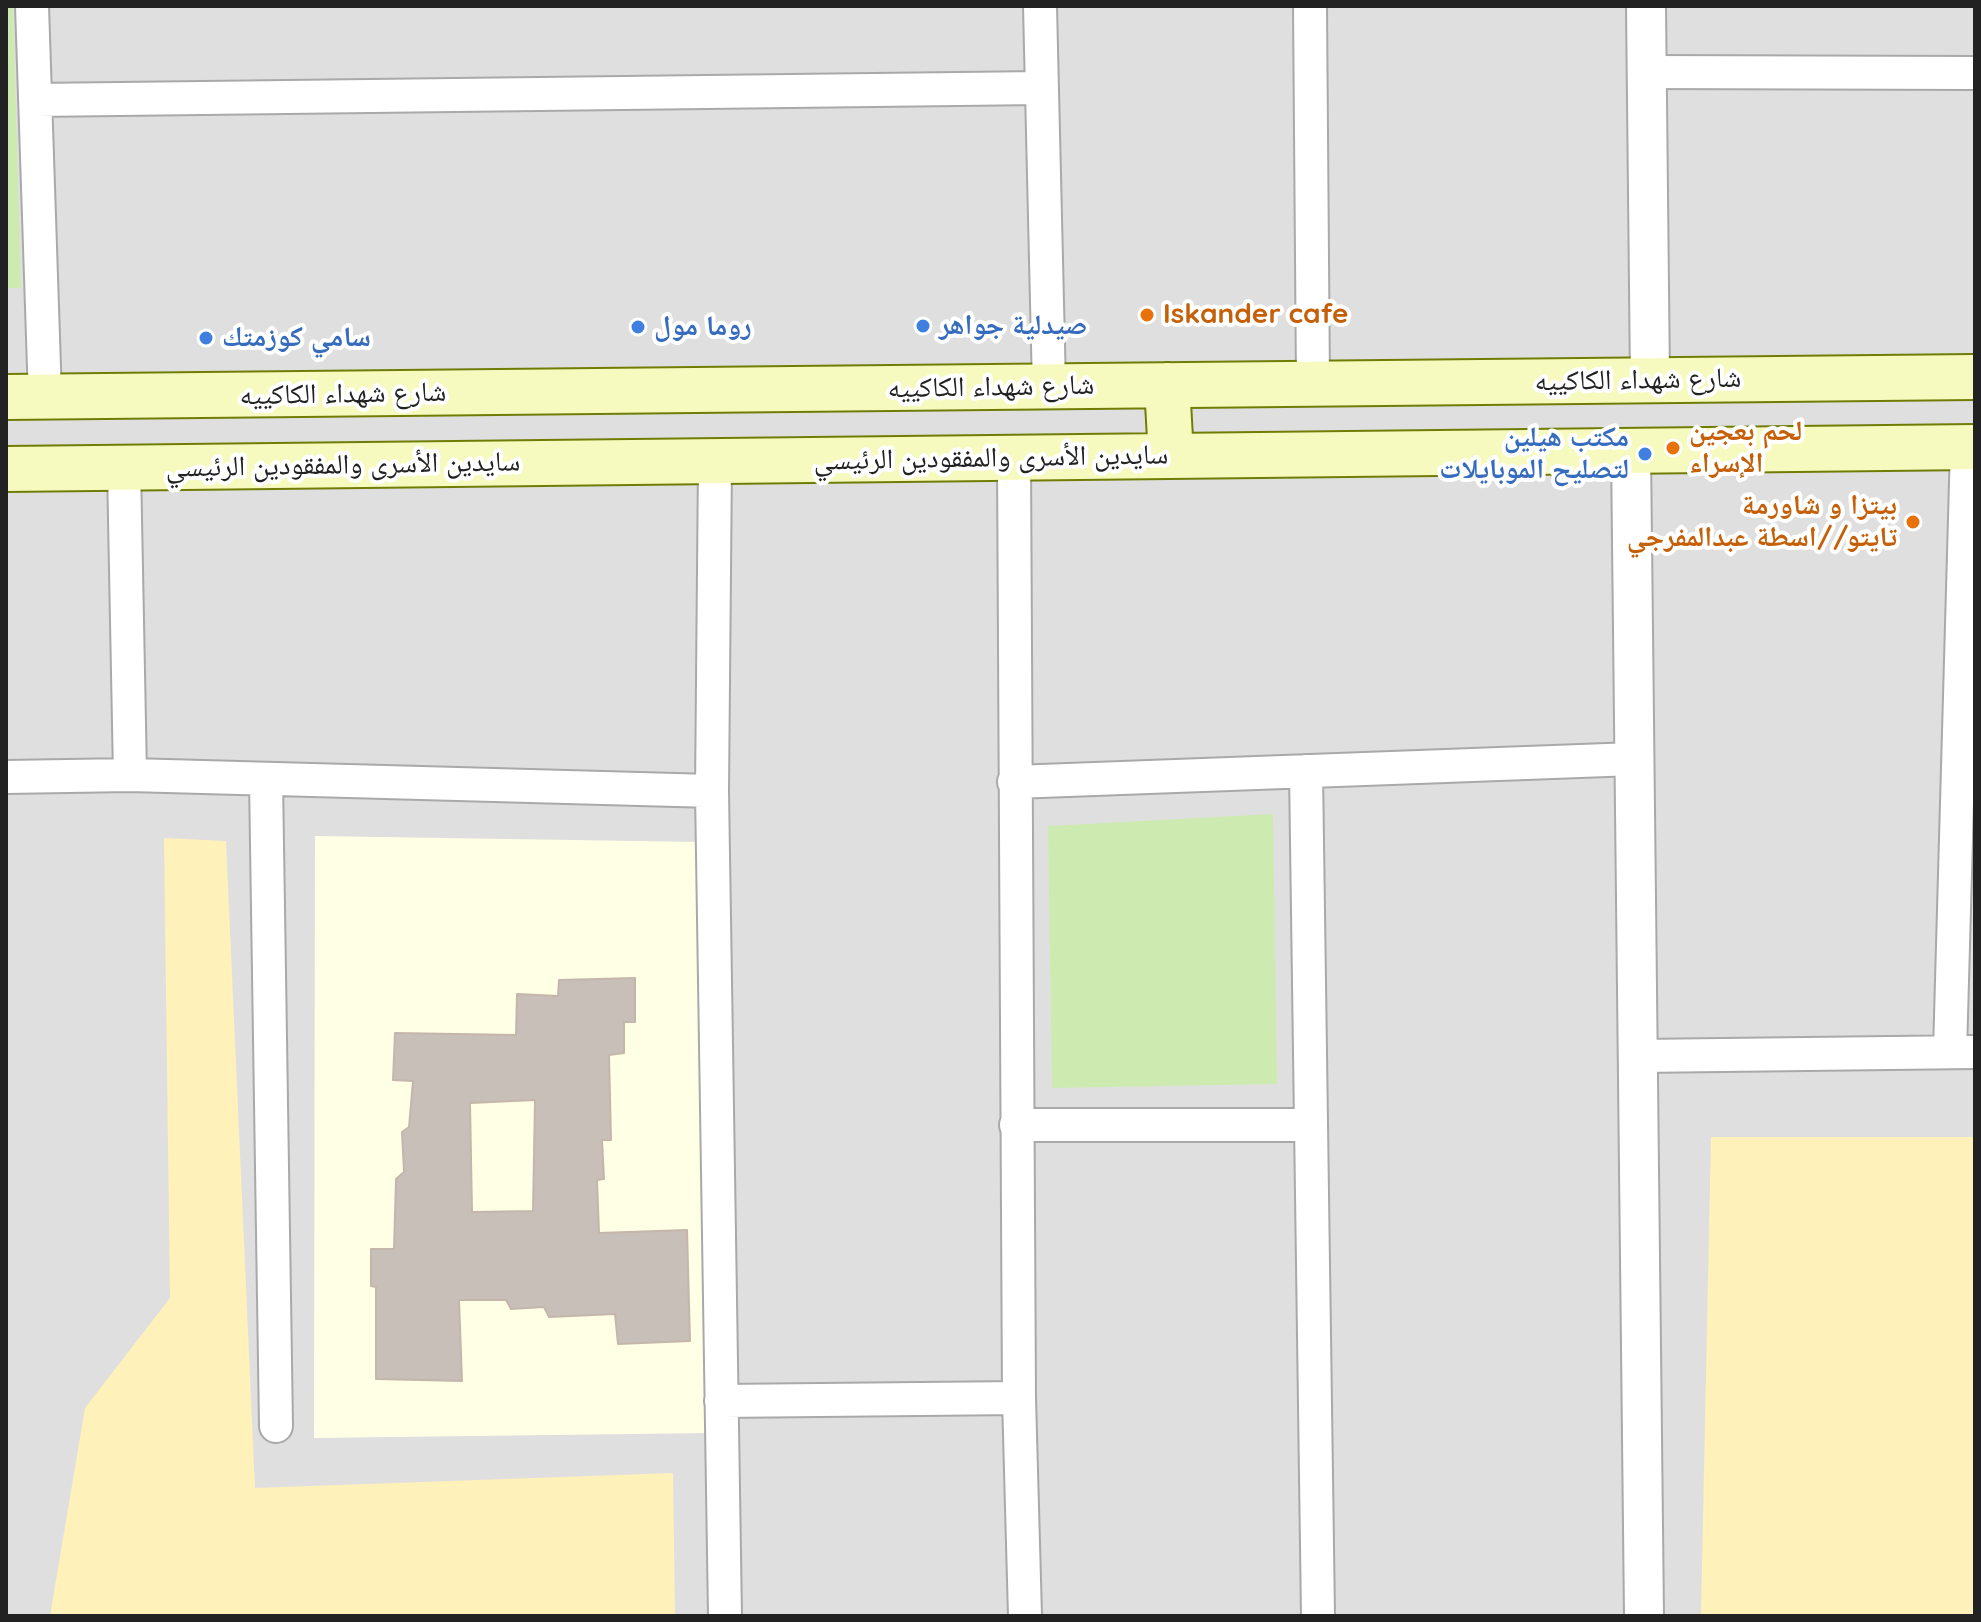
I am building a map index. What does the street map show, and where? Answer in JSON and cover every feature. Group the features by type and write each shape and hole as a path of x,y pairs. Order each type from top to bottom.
{"main road":[{"name":"شارع شهداء الكاكييه","path":"25,397 1975,377"},
{"path":"1167,385 1171,456"},
{"name":"سايدين الأسرى والمفقودين الرئيسي","path":"6,469 1971,447"}],"street":[{"path":"25,397 35,100 32,6"},
{"path":"1040,6 1049,387"},
{"path":"1310,6 1313,384"},
{"path":"1646,6 1650,380"},
{"path":"1646,72 1975,73"},
{"path":"35,100 1042,88"},
{"path":"1638,1056 1962,1052 1971,447"},
{"path":"1631,451 1644,1616"},
{"path":"1014,458 1016,1125 1025,1616"},
{"path":"715,461 712,791 725,1616"},
{"path":"124,467 130,775"},
{"path":"1014,782 1634,759"},
{"path":"1306,771 1318,1616"},
{"path":"6,777 130,775 712,791"},
{"path":"266,779 276,1426"},
{"path":"1016,1125 1310,1125"},
{"path":"721,1401 1019,1398"}],"shaded area":[{"path":"6,6 1975,6 1975,1616 6,1616"},
{"path":"315,836 699,842 709,1433 314,1438"}],"green space":[{"path":"6,6 13,6 21,288 6,288"},
{"path":"1273,814 1277,1084 1052,1088 1048,826"}],"sand":[{"path":"164,838 226,841 255,1488 673,1473 675,1616 50,1616 85,1408 170,1298"},
{"path":"1711,1137 1975,1137 1975,1616 1701,1615"}],"building":[{"path":"635,978 635,1022 624,1022 624,1053 609,1055 611,1140 602,1140 604,1179 597,1180 599,1233 687,1230 690,1341 618,1344 615,1314 549,1317 544,1307 511,1309 506,1300 459,1300 462,1381 376,1379 376,1287 371,1286 371,1249 394,1249 396,1179 404,1172 402,1132 409,1127 413,1081 393,1080 395,1033 516,1035 517,994 558,996 559,980","holes":["535,1100 533,1211 472,1212 470,1103"]}],"place":[{"name":"Iskander cafe","path":"1147,315"},
{"name":"صيدلية جواهر","path":"923,326"},
{"name":"روما مول","path":"638,327"},
{"name":"سامي كوزمتك","path":"206,338"},
{"name":"لحم بعجين الإسراء","path":"1673,448"},
{"name":"مكتب هيلين لتصليح الموبايلات","path":"1645,454"},
{"name":"بيتزا و شاورمة تايتو//اسطة عبدالمفرجي","path":"1913,522"}]}
